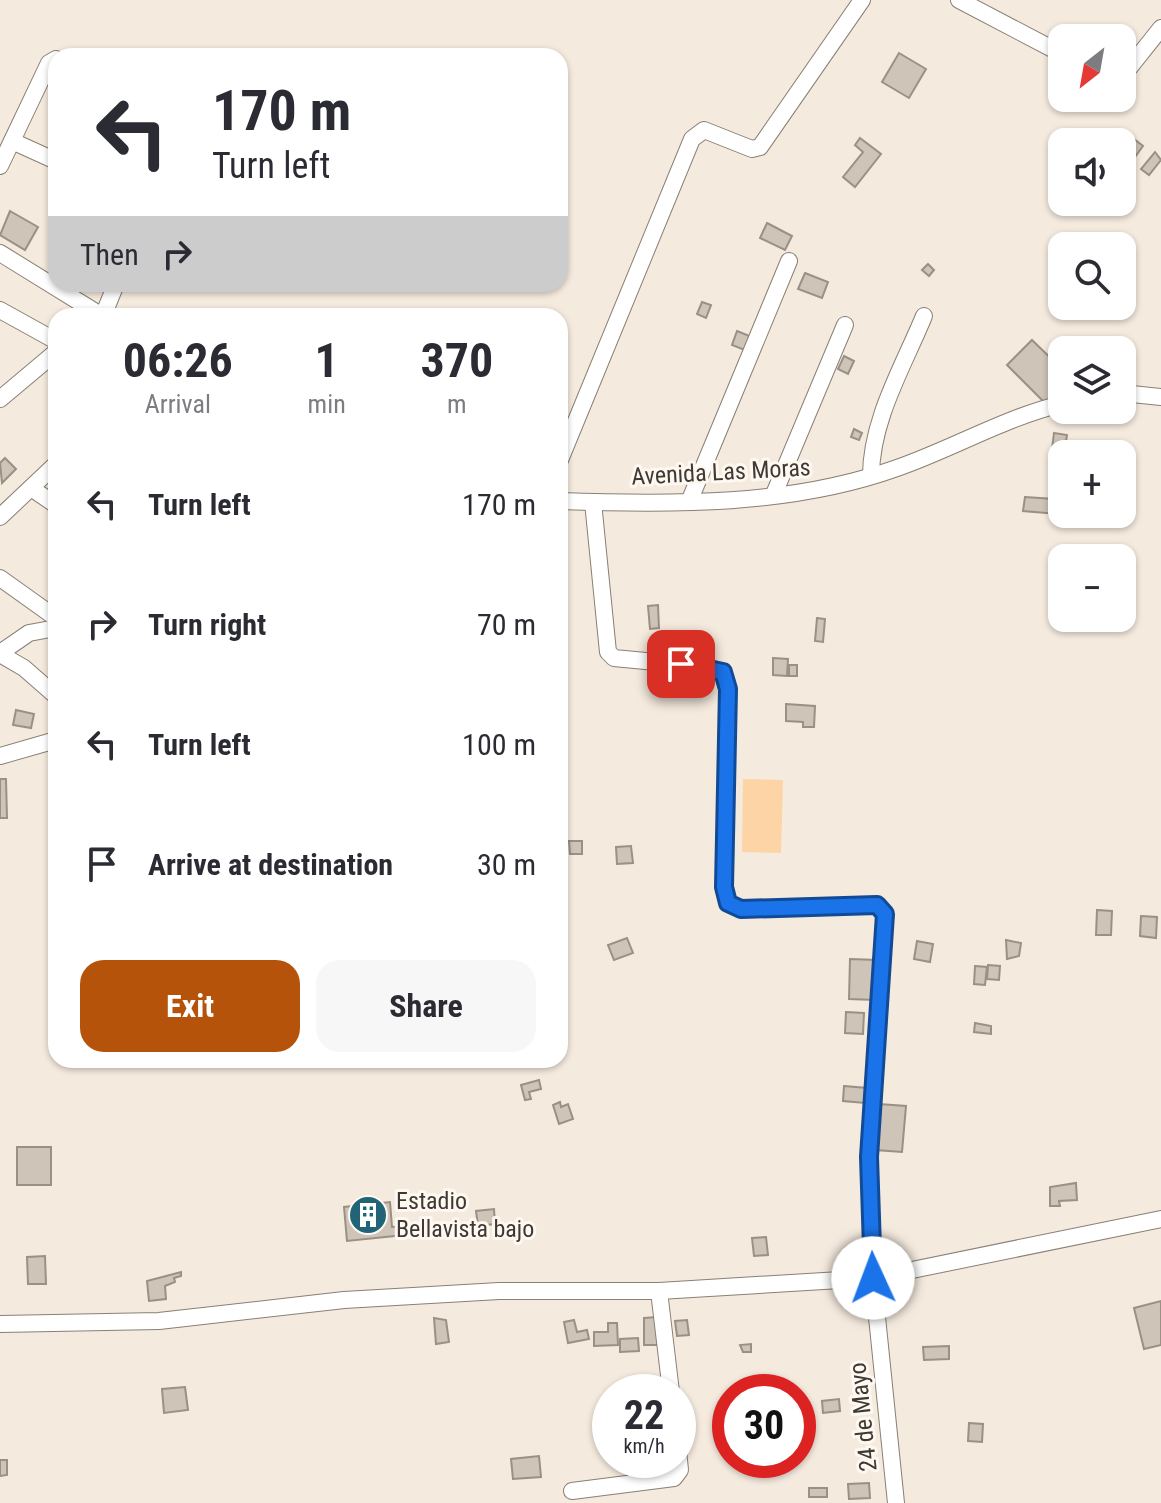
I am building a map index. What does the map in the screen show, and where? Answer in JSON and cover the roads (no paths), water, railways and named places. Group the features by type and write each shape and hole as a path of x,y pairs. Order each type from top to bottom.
{"street":[{"path":"568,441 692,139 704,130 752,149 760,147 862,0"},
{"path":"959,0 1048,47"},
{"path":"1136,59 1161,28"},
{"path":"0,166 48,65"},
{"path":"12,141 48,157"},
{"path":"0,253 48,283"},
{"path":"689,502 789,261"},
{"path":"63,292 89,308"},
{"path":"0,310 48,337"},
{"path":"871,476 871,450 880,421 924,316"},
{"path":"774,494 845,325"},
{"path":"0,399 48,359"},
{"path":"1136,394 1161,397"},
{"name":"Avenida Las Moras","path":"568,501 689,502 812,493 871,476 1048,409"},
{"path":"0,517 48,472"},
{"path":"31,488 48,500"},
{"name":"24 de Mayo","path":"593,502 608,652 614,658 708,667 723,672 728,689 724,887 728,903 741,909 877,905 885,914 869,1157 873,1278 896,1503"},
{"path":"0,578 48,612"},
{"path":"48,629 29,633 0,654 48,690"},
{"path":"0,756 48,742"},
{"path":"0,1324 159,1321 344,1300 499,1291 659,1291 873,1278 1161,1219"},
{"path":"659,1291 669,1374"},
{"path":"572,1491 674,1478"}],"place":[{"name":"Estadio Bellavista bajo","path":"368,1215"}]}
